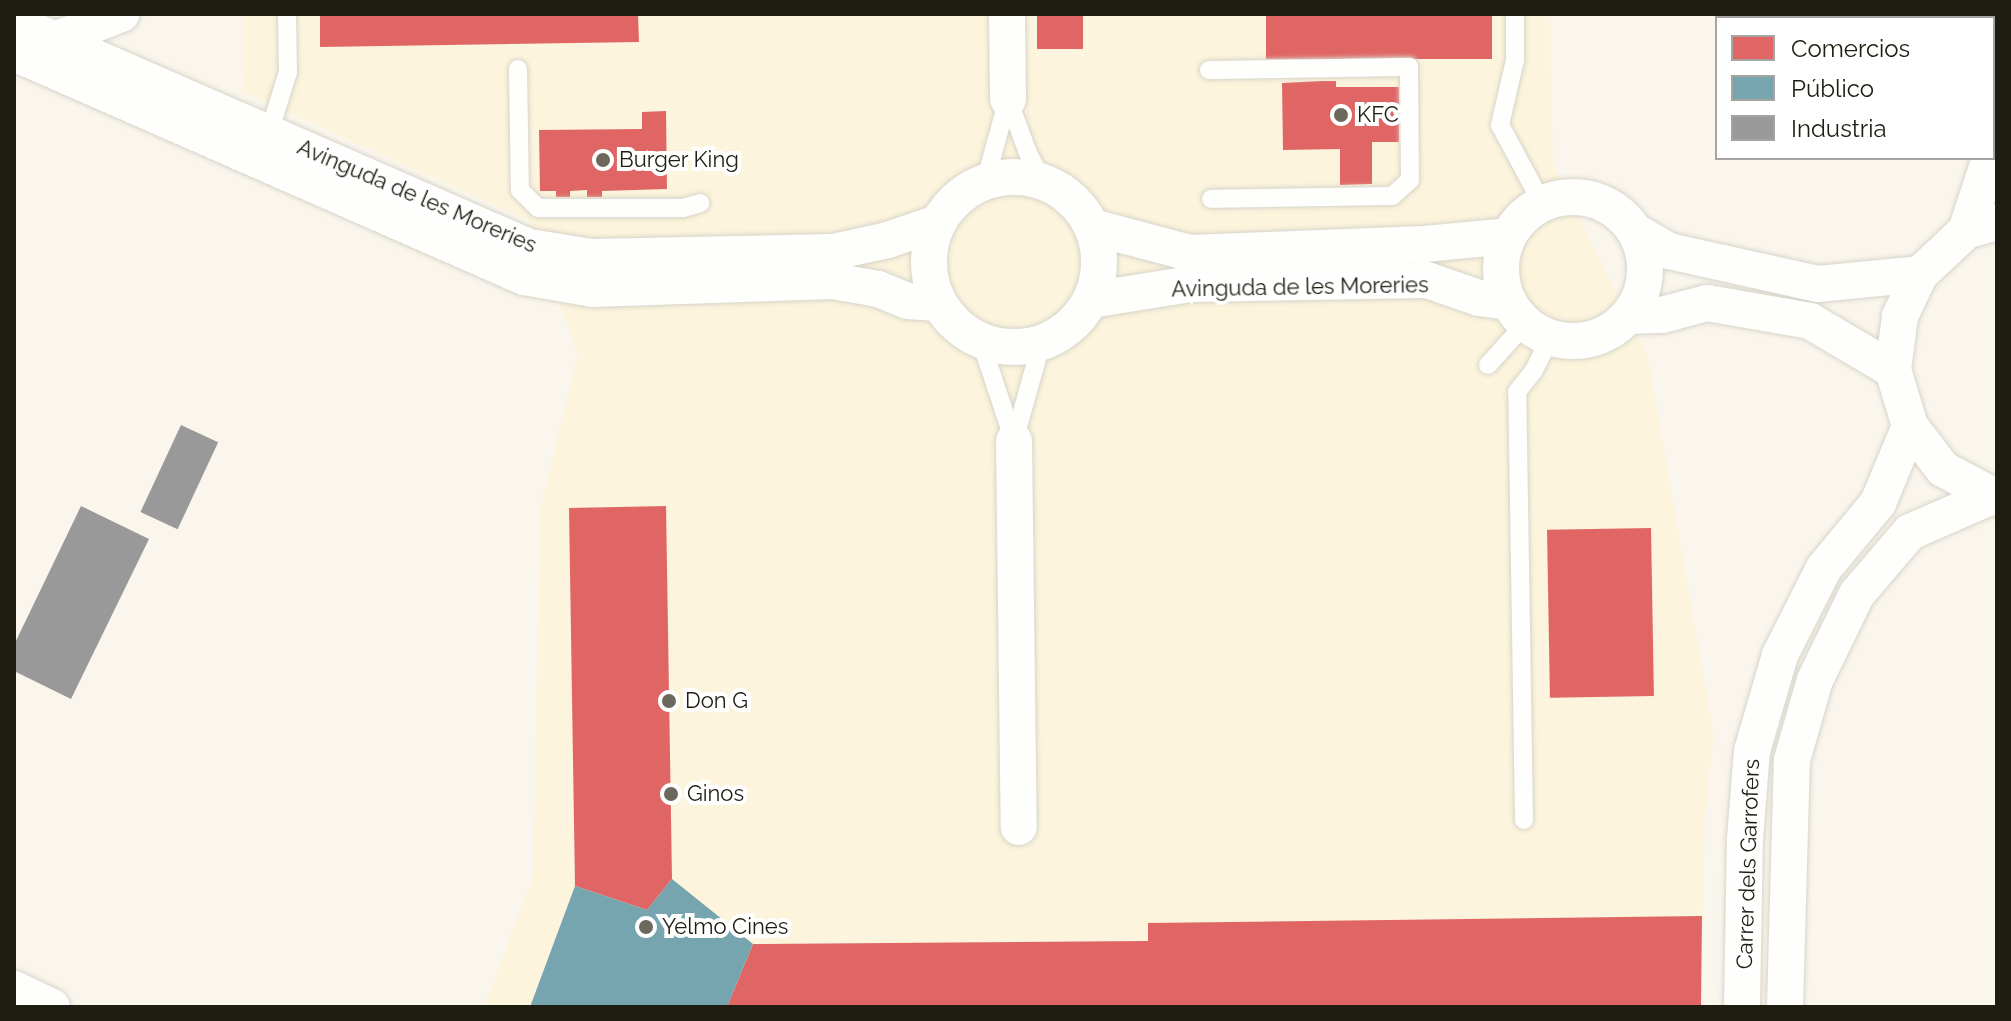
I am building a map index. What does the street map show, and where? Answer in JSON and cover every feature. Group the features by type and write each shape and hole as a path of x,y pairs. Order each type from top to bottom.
{"street":[{"path":"57,39 121,14"},
{"path":"1007,14 1008,99"},
{"name":"Avinguda de les Moreries","path":"14,22 529,247 592,257 833,252 888,240 937,223"},
{"name":"Avinguda de les Moreries","path":"14,53 524,277 593,289 833,281 878,289 907,301 937,303"},
{"path":"1990,160 1981,226 1920,274 1900,316 1893,370 1910,426 1943,469 1993,497"},
{"path":"1024,177 1043,182 1080,207 1092,227 1099,251 1098,276 1091,300 1070,327 1041,344 1011,348 981,342 956,326 937,303 929,277 929,249 937,223 949,206 985,182 1024,177"},
{"path":"1638,233 1647,261 1643,291 1629,316 1607,334 1579,342 1528,321 1501,280 1501,257 1508,236 1523,217 1542,203 1569,196 1596,199 1620,212 1638,233 1669,251 1818,284 1920,274"},
{"name":"Avinguda de les Moreries","path":"1092,227 1190,253 1425,244 1508,236"},
{"name":"Avinguda de les Moreries","path":"1091,300 1191,284 1427,280 1479,298 1528,321"},
{"path":"1629,316 1662,315 1707,303 1810,321 1893,370"},
{"name":"Carrer dels Garrofers","path":"1742,1007 1745,839 1752,751 1780,655 1824,568 1878,503 1910,426"},
{"path":"1014,441 1019,827"},
{"name":"Carrer dels Garrofers","path":"1785,1007 1792,760 1815,680 1857,594 1910,532 1993,497"},
{"path":"14,989 52,1007"}],"lane":[{"path":"269,133 288,72 287,14"},
{"path":"1515,14 1515,60 1500,125 1542,203"},
{"path":"1209,70 1409,67 1410,180 1392,196 1211,199"},
{"path":"518,69 520,190 538,208 683,208 700,203"},
{"path":"985,182 1008,99"},
{"path":"1008,99 1043,182"},
{"path":"1488,365 1528,321"},
{"path":"1524,820 1517,392 1534,370 1528,321"},
{"path":"981,342 1014,441"},
{"path":"1014,441 1041,344"}],"shaded area":[{"path":"241,14 1550,14 1553,164 1648,357 1714,735 1705,818 1701,1007 484,1007 533,876 540,509 578,354 530,221 242,92"}],"building: Comercios":[{"path":"320,14 638,14 639,42 320,47"},
{"path":"1037,14 1083,14 1083,49 1037,49"},
{"path":"1266,14 1492,14 1492,59 1266,59"},
{"name":"KFC","path":"1336,81 1336,87 1399,87 1399,142 1372,142 1372,184 1340,185 1340,149 1283,150 1282,83"},
{"name":"Burger King","path":"666,111 667,189 602,191 602,197 587,197 587,190 570,191 570,197 556,197 556,191 540,191 539,130 642,129 642,112"},
{"path":"666,506 672,879 647,910 575,886 569,508"},
{"path":"1651,528 1654,696 1550,698 1547,530"},
{"path":"1702,916 1701,1007 727,1007 753,944 1148,941 1148,923"}],"building: Público":[{"name":"Yelmo Cines","path":"672,879 753,944 727,1007 530,1007 575,886 647,910"}],"building: Industria":[{"path":"181,425 218,442 178,529 140,512"},
{"path":"81,506 149,539 71,699 14,671 14,645"}],"place":[{"name":"KFC","path":"1341,115"},
{"name":"Burger King","path":"603,160"},
{"name":"Don G","path":"669,701"},
{"name":"Ginos","path":"671,794"},
{"name":"Yelmo Cines","path":"646,927"}]}
